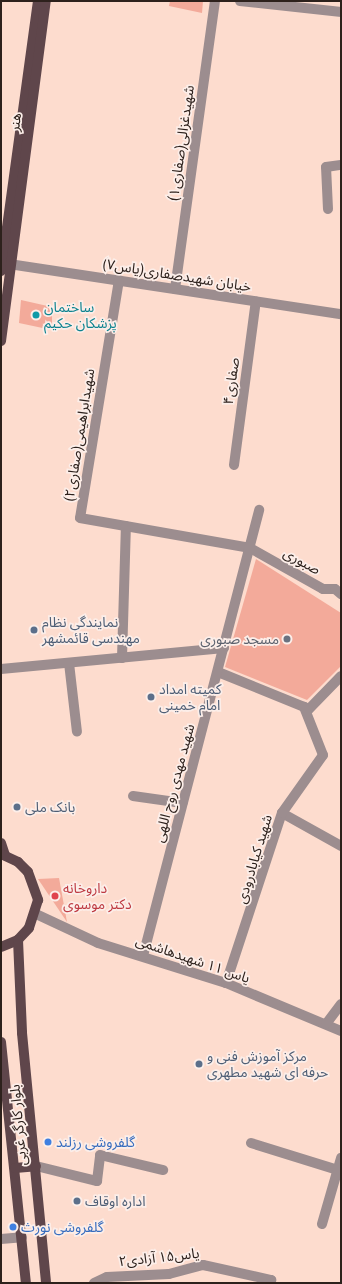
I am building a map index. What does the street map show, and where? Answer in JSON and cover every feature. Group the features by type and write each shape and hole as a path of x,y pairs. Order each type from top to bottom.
{"main road":[{"path":"1,271 38,1"},
{"name":"هنر","path":"1,341 9,264 46,1"},
{"path":"1,843 3,855 18,862 32,879 38,900 36,914 18,940 1,947"},
{"name":"بلوار کارگر غربی","path":"18,940 22,1033 36,1166 46,1283"},
{"name":"بلوار کارگر غربی","path":"1,1042 26,1283"},
{"path":"15,1168 36,1166"}],"street":[{"name":"شهیدغزالی(صفاری۱)","path":"175,289 215,1"},
{"path":"240,1 341,12"},
{"path":"328,209 326,167 341,165"},
{"name":"خیابان شهیدصفاری(یاس۷)","path":"9,264 341,314"},
{"name":"شهیدابراهیمی(صفاری۲)","path":"119,280 80,518 250,548"},
{"name":"صفاری۴","path":"234,465 256,301"},
{"name":"شهید مهدی روح اللهی","path":"143,956 259,510"},
{"path":"122,658 126,526"},
{"name":"صبوری","path":"250,548 323,589 339,590"},
{"path":"1,669 224,648"},
{"path":"69,663 77,732"},
{"path":"218,672 309,709 341,676"},
{"name":"شهید کیابادرودی","path":"226,983 282,813 323,755 304,707"},
{"path":"133,796 183,803"},
{"path":"282,813 341,846"},
{"name":"یاس ۱۱ شهیدهاشمی","path":"36,914 98,943 226,983 341,1031"},
{"path":"326,1024 341,1004"},
{"path":"251,1143 339,1170"},
{"path":"36,1166 97,1181 100,1155 163,1170"},
{"path":"322,1224 339,1170 341,1158"},
{"path":"1,1239 22,1237"},
{"name":"یاس۱۵ آزادی۲","path":"94,1283 107,1277 169,1278 203,1265 271,1280 271,1283"}],"building":[{"path":"170,1 203,1 202,13 169,6"},
{"name":"ساختمان پزشکان حکیم","path":"21,300 52,307 52,330 19,323"},
{"name":"مسجد صبوری","path":"256,559 341,613 341,666 307,700 225,667"},
{"name":"داروخانه دکتر موسوی","path":"59,878 67,922 38,879"}],"place":[{"name":"ساختمان پزشکان حکیم","path":"36,315"},
{"name":"نمایندگی نظام مهندسی قائمشهر","path":"34,630"},
{"name":"مسجد صبوری","path":"287,639"},
{"name":"کمیته امداد امام خمینی","path":"151,697"},
{"name":"بانک ملی","path":"17,807"},
{"name":"داروخانه دکتر موسوی","path":"55,896"},
{"name":"مرکز آموزش فنی و حرفه ای شهید مطهری","path":"199,1064"},
{"name":"گلفروشی رزلند","path":"48,1142"},
{"name":"اداره اوقاف","path":"77,1201"},
{"name":"گلفروشی نورث","path":"13,1227"}]}
